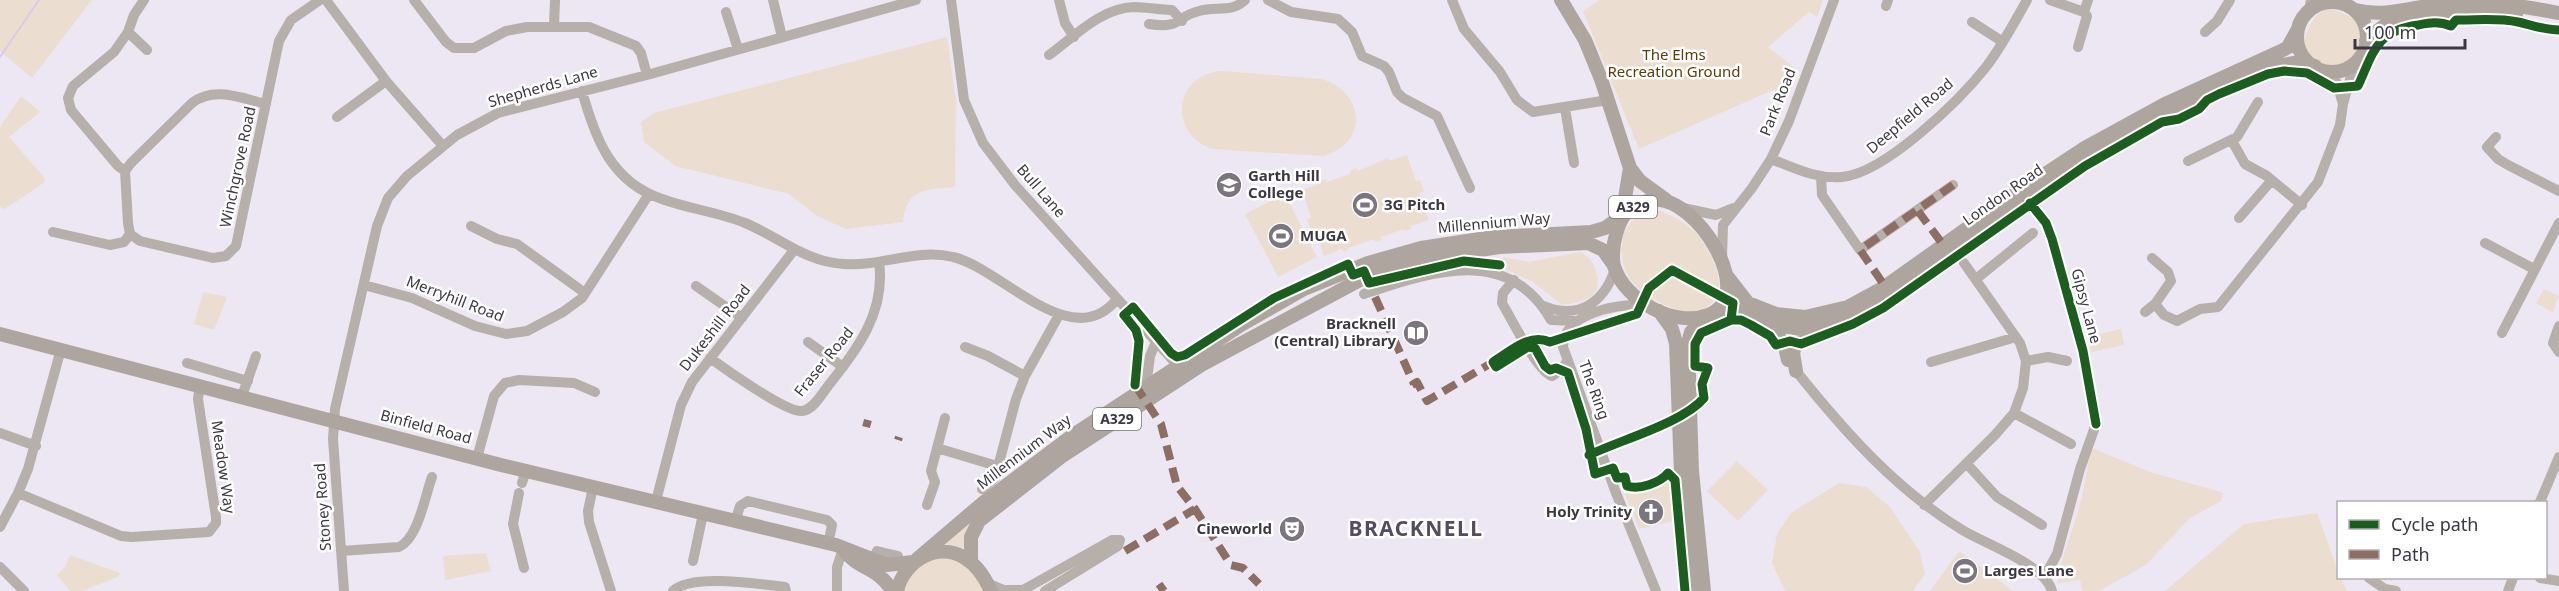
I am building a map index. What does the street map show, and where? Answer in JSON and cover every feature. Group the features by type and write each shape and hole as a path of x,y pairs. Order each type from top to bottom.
{"main road":[{"path":"1561,0 1585,40 1630,168 1640,181 1666,200"},
{"name":"A329","path":"2298,29 2310,5 2332,1 2355,10 2379,14 2445,4 2479,3 2514,5 2559,13"},
{"path":"2354,65 2366,41 2366,28 2355,10"},
{"path":"2366,41 2390,24 2438,15 2474,12 2506,13 2559,22"},
{"path":"2298,29 2300,49 2305,57 2321,68"},
{"name":"London Road","path":"1727,276 1744,299 1760,309 1776,314 1805,317 1848,307 1883,288 2021,190 2084,149 2167,103 2283,50 2288,47 2298,29"},
{"name":"London Road","path":"1709,315 1739,311 1766,323 1801,329 1828,325 1861,312 1892,294 2046,184 2158,119 2276,66 2294,63 2321,68"},
{"name":"A329","path":"2321,68 2340,72 2354,65"},
{"path":"1622,216 1630,168"},
{"name":"A329","path":"1709,315 1680,317 1654,308 1629,290 1614,266 1614,245 1622,216 1640,203 1666,200 1683,208 1709,238 1722,260 1727,276"},
{"name":"Millennium Way","path":"915,560 1035,462 1178,366 1288,297 1368,262 1421,248 1462,240 1511,235 1591,232 1605,228 1622,216"},
{"name":"Millennium Way","path":"970,562 971,537 979,521 1054,462 1203,364 1358,281 1396,267 1434,257 1508,246 1588,243 1599,247 1614,266"},
{"path":"1693,591 1685,407 1689,339 1694,328 1725,298 1727,276"},
{"path":"1654,308 1672,329 1685,407"},
{"path":"1766,323 1780,337 1789,363 1796,371"},
{"path":"1796,371 1793,353 1796,343 1828,325"},
{"name":"Binfield Road","path":"0,334 477,458 830,544 843,549 850,559 875,566 891,566 941,552 954,553 970,562"},
{"path":"1686,452 1704,591"},
{"name":"A329","path":"897,591 901,578 915,560"},
{"path":"970,562 989,587"},
{"name":"Binfield Road","path":"875,566 892,591"}],"street":[{"path":"125,171 118,166 71,110 68,98 73,86 114,52 128,32 134,15 144,0"},
{"name":"Winchgrove Road","path":"130,234 140,242 213,258 226,256 236,246 281,35 291,20 320,0"},
{"path":"326,0 386,81 442,146"},
{"path":"414,0 446,42 459,49 474,48 506,31 554,26 589,27 632,44 641,53 647,75"},
{"path":"554,26 555,0"},
{"path":"773,0 782,37"},
{"name":"Shepherds Lane","path":"333,420 378,226 388,198 407,176 442,146 471,126 498,113 647,75 916,0"},
{"name":"Bull Lane","path":"951,0 964,100 983,143 1015,185 1178,366"},
{"path":"1059,0 1065,23 1074,37"},
{"path":"1149,24 1164,26 1182,21 1198,11 1237,7 1245,0"},
{"path":"1268,0 1292,12 1338,20 1352,32 1362,56 1384,66 1397,92 1437,116 1470,188"},
{"path":"1452,0 1464,29 1500,72 1517,100 1533,112 1608,100"},
{"name":"Park Road","path":"1722,260 1721,229 1735,206 1752,188 1771,159 1789,121 1834,0"},
{"name":"Deepfield Road","path":"1771,159 1806,173 1844,177 1885,160 1951,105 1986,67 2027,0"},
{"path":"2050,0 2084,12 2087,16 2078,47"},
{"path":"2084,12 2088,0"},
{"path":"2205,32 2217,21 2230,0"},
{"path":"1049,55 1102,15 1125,4 1172,10 1182,21"},
{"path":"726,12 738,49"},
{"path":"1972,22 2003,42"},
{"path":"128,32 147,50"},
{"path":"2155,304 2164,315 2176,321 2200,309 2218,307 2302,205 2318,182 2340,125 2343,104 2354,65"},
{"path":"2321,68 2337,83 2343,104"},
{"path":"337,117 386,81"},
{"path":"582,91 596,138 606,156 626,178 649,194 746,223 794,250 837,264 857,265 932,254 962,259 981,267 1047,311 1059,315 1075,318 1090,316 1106,310 1117,299"},
{"path":"53,232 110,245 124,242 130,234 125,171 131,162 202,96 222,94 266,104"},
{"path":"2188,161 2232,141 2247,123 2258,102"},
{"path":"1565,108 1574,163"},
{"path":"2496,137 2487,147 2498,159 2559,191"},
{"path":"2232,141 2245,164 2272,180 2302,205"},
{"path":"1821,176 1822,195 1860,250 1953,185"},
{"path":"2239,218 2272,180"},
{"name":"Merryhill Road","path":"364,285 412,298 476,327 516,334 538,326 578,303 649,194"},
{"path":"1683,208 1716,215 1735,206"},
{"path":"2502,333 2559,223"},
{"path":"471,226 497,239 517,244 585,293"},
{"path":"1976,279 2033,233"},
{"path":"2485,243 2534,268"},
{"name":"Dukeshill Road","path":"656,501 685,394 794,250"},
{"path":"2145,312 2155,304 2171,279 2168,272 2152,258"},
{"name":"Fraser Road","path":"710,358 750,386 800,411 810,408 843,367 870,327 879,283 879,262"},
{"path":"1924,505 2014,413 2023,388 2026,361 2024,352 1964,263"},
{"path":"1544,306 1566,312 1592,303 1608,288 1614,266"},
{"path":"1364,294 1459,271 1491,272 1514,280 1531,291 1544,306 1551,320 1560,322 1575,321 1613,307 1636,304 1654,308"},
{"path":"1514,280 1503,293 1502,303 1540,366 1552,376 1561,370 1568,360"},
{"path":"696,286 742,318"},
{"path":"982,489 995,478 1008,423 1025,376 1059,315"},
{"name":"The Ring","path":"1575,321 1564,335 1563,347 1598,443 1603,471 1656,591"},
{"path":"2559,326 2553,343 2559,352"},
{"path":"1931,362 2016,337"},
{"path":"808,342 843,367"},
{"path":"1146,387 1150,356 1156,342"},
{"path":"965,347 988,356 1025,376"},
{"path":"0,527 18,493 36,446 61,349"},
{"path":"242,396 256,356"},
{"path":"2026,361 2048,357 2067,361"},
{"path":"187,363 248,381"},
{"path":"1796,371 1874,460 1924,505 1964,530 2031,566 2045,576 2052,591"},
{"path":"477,458 494,396 505,383 519,381 574,383 595,392"},
{"name":"Meadow Way","path":"18,493 121,536 140,537 209,532 216,524 216,517 198,399 200,385"},
{"path":"2014,413 2071,444"},
{"path":"927,505 935,482 932,471 945,418"},
{"name":"Stoney Road","path":"333,420 344,591"},
{"path":"2045,576 2057,554 2080,468 2097,424"},
{"path":"0,434 36,446"},
{"path":"937,448 998,466"},
{"path":"2540,501 2559,457"},
{"path":"1966,464 1997,497 2042,525"},
{"path":"524,568 513,524 526,470"},
{"path":"341,551 399,547 407,542 413,534 432,477"},
{"path":"593,487 588,511 589,522 611,591"},
{"path":"735,522 740,506 748,501 826,520 832,525 830,535"},
{"path":"693,561 703,514"},
{"path":"989,587 1023,590 1112,540 1120,540 1120,545 1045,591"},
{"path":"837,591 837,567 843,549"},
{"path":"875,566 877,551 898,556"},
{"path":"1081,571 1082,558"},
{"path":"0,567 24,591"},
{"path":"2370,579 2385,589 2396,591"},
{"path":"673,591 682,584 732,580 785,587 786,591"}],"green space":[{"path":"0,0 92,0 32,78 0,51"},
{"name":"The Elms Recreation Ground","path":"1599,0 1823,0 1817,17 1809,12 1768,47 1796,69 1786,94 1773,90 1639,149 1583,11"},
{"path":"2327,9 2350,17 2358,24 2363,35 2353,58 2348,64 2342,66 2328,66 2321,63 2306,48 2305,40 2310,26 2322,11"},
{"path":"947,37 956,102 955,187 927,190 913,196 908,202 903,222 846,229 817,216 789,194 675,166 644,142 641,122 654,113"},
{"path":"1221,71 1322,79 1336,86 1347,95 1356,118 1349,140 1339,149 1324,156 1212,149 1198,141 1188,131 1183,118 1182,106 1185,93 1193,83 1205,75"},
{"path":"21,96 40,112 9,137 43,176 45,182 5,209 0,207 0,127"},
{"name":"3G Pitch","path":"1407,155 1416,181 1420,180 1424,191 1419,193 1429,220 1411,226 1411,229 1405,231 1404,229 1381,237 1381,240 1376,242 1374,239 1348,248 1344,252 1342,249 1324,256 1314,228 1311,229 1307,219 1311,218 1302,190 1319,184 1318,181 1326,179 1327,182 1350,174 1350,170 1357,168 1358,171 1388,158 1389,161"},
{"name":"MUGA","path":"1285,194 1317,257 1278,277 1245,214"},
{"path":"1655,208 1690,227 1712,258 1719,280 1718,291 1715,300 1702,310 1686,312 1662,304 1639,289 1629,277 1622,256 1624,235 1635,218"},
{"path":"1580,252 1593,263 1598,286 1591,296 1570,304 1562,305 1533,282 1501,267 1503,257 1529,262"},
{"path":"2544,289 2559,296 2553,313 2536,303"},
{"path":"203,292 227,297 214,330 194,324"},
{"path":"2121,329 2124,345 2091,352 2088,337"},
{"path":"2092,448 2150,472 2223,494 2221,501 2190,518 2146,565 2099,591 2082,591 2080,580 2058,583 2058,577 2080,504"},
{"path":"1737,461 1768,490 1738,521 1707,491"},
{"path":"1017,481 965,537 963,549 940,543"},
{"path":"1670,483 1674,521 1639,529 1625,494"},
{"path":"1839,483 1866,487 1890,507 1920,552 1925,574 1913,591 1785,591 1772,563 1777,534 1791,513"},
{"path":"2317,513 2337,568 2337,579 2341,579 2347,591 2165,591 2244,524"},
{"name":"Larges Lane","path":"1959,551 2013,591 1930,591"},
{"path":"486,553 491,571 445,580 443,556"},
{"path":"70,555 120,573 118,577 82,591 70,591 57,575 65,567"},
{"path":"947,557 967,565 987,591 902,591 918,566 930,560"}],"waterway":[{"path":"0,57 39,0"}],"marked path":[{"path":"1882,282 1860,250 1953,185"},
{"path":"1918,211 1944,246"},
{"path":"1375,297 1414,384"},
{"path":"1412,385 1417,382 1427,401 1493,362 1496,365"},
{"path":"1135,385 1161,424 1177,486 1195,509 1231,565 1243,568 1259,584"},
{"path":"866,427 868,420"},
{"path":"1125,551 1195,509"},
{"path":"1159,584 1164,591"}],"cycle path":[{"path":"1589,455 1667,423 1694,407 1704,398 1702,384 1708,368 1695,366 1695,344 1701,333 1731,320 1741,320 1770,336 1776,345 1790,341 1801,344 1853,324 1883,308 2085,166 2162,122 2179,119 2199,109 2207,100 2219,94 2268,74 2284,71 2307,73 2334,88 2358,86 2378,45 2393,32 2418,25 2438,23 2451,26 2456,20 2496,20 2559,30"},
{"name":"Gipsy Lane","path":"2030,203 2046,223 2052,239 2083,351 2096,424"},
{"path":"1135,385 1139,341 1136,330 1124,315 1133,307 1171,353 1177,357 1185,355 1274,298 1348,264 1353,275 1364,271 1369,283 1464,261 1500,265"},
{"path":"1672,270 1649,288 1637,314 1550,342 1527,341 1493,362 1496,367 1528,347 1535,348 1545,366 1550,370 1556,368 1568,373 1586,429 1595,474 1613,468 1617,478 1625,477 1627,486 1632,487 1655,483 1668,473 1675,480 1685,591"},
{"path":"1672,270 1733,303 1731,320"}],"place":[{"name":"Garth Hill College","path":"1229,185"},
{"name":"3G Pitch","path":"1365,205"},
{"name":"MUGA","path":"1281,236"},
{"name":"Bracknell (Central) Library","path":"1416,333"},
{"name":"Holy Trinity","path":"1651,512"},
{"name":"Cineworld","path":"1292,529"},
{"name":"Larges Lane","path":"1965,571"}],"district":[{"name":"BRACKNELL","path":"1416,529"}]}
